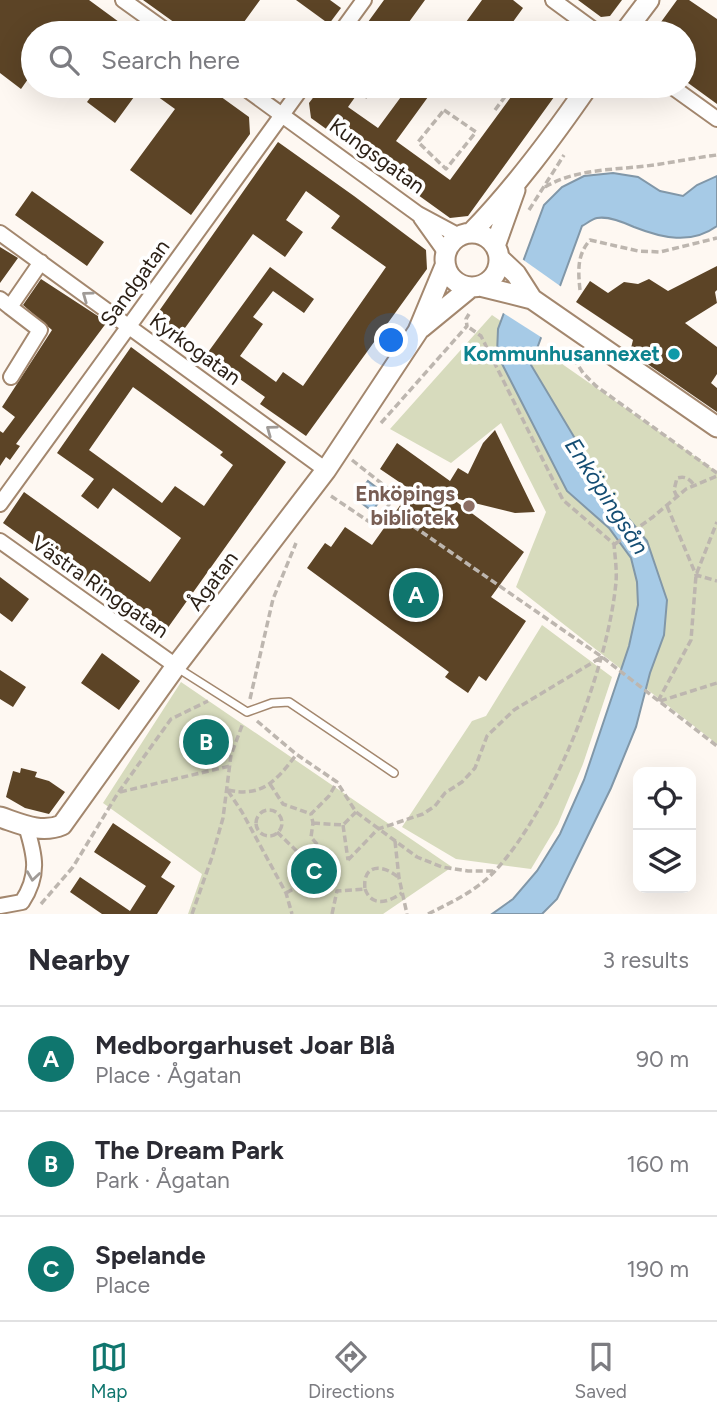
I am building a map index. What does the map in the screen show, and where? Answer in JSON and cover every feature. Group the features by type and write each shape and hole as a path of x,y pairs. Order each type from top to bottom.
{"street":[{"path":"123,0 152,21"},
{"path":"349,21 364,0"},
{"path":"553,0 582,21"},
{"path":"633,21 649,0"},
{"name":"Kungsgatan","path":"259,98 418,214 465,234"},
{"name":"Sandgatan","path":"0,504 294,98"},
{"name":"Ågatan","path":"26,826 52,829 62,825 176,666 326,470 418,331 452,241 465,234 518,182 580,98"},
{"path":"688,98 717,119"},
{"name":"Ågatan","path":"418,331 494,275 497,252 518,182"},
{"name":"Kungsgatan","path":"418,214 446,260"},
{"name":"Kyrkogatan","path":"0,233 326,470"},
{"path":"465,234 485,236 516,274 532,299"},
{"path":"446,260 455,281 532,299 717,427"},
{"path":"12,377 40,330 5,303 41,262"},
{"name":"Västra Ringgatan","path":"0,541 176,666"},
{"path":"0,817 26,826 35,868 31,888 22,902 0,906"}],"lane":[{"path":"176,666 218,696 247,712 272,703 289,702 394,773"}],"path":[{"path":"495,110 504,98"},
{"path":"444,110 476,132 446,169 418,142 444,110"},
{"path":"525,219 570,145"},
{"path":"542,188 558,179 584,172 648,166 717,155"},
{"path":"580,290 580,251 590,240 638,251 660,252 717,238"},
{"path":"428,914 471,892 495,871 526,832 564,761 602,657 616,580 614,544 563,499 481,336 467,326 466,319 472,309"},
{"path":"377,428 467,326"},
{"path":"566,347 583,373 596,386 717,474 686,489 653,517 614,544"},
{"path":"324,492 374,525 396,494 350,459"},
{"path":"677,497 674,490 677,478 690,479 694,485"},
{"path":"667,506 696,575"},
{"path":"387,508 602,657 717,746"},
{"path":"658,701 691,640 696,575 717,522"},
{"path":"192,914 223,818 231,755 247,712 273,599 298,538"},
{"path":"696,575 717,581"},
{"path":"343,825 348,860 378,829 423,814 435,806 445,793 462,782 475,768 487,736 514,710 602,657"},
{"path":"658,701 717,683"},
{"path":"40,905 73,867 118,793 171,719 218,696"},
{"path":"247,712 296,754 337,782 356,812 417,857 442,867 495,871"},
{"path":"226,790 241,793 257,791 270,784 284,771 296,754"},
{"path":"118,793 230,766"},
{"path":"311,814 329,796 337,782"},
{"path":"270,784 283,804 311,814"},
{"path":"226,790 242,812 286,893 292,914"},
{"path":"278,814 267,810 260,814 256,822 258,830 265,835 277,832 281,825 278,814 283,804"},
{"path":"313,823 343,825 356,812"},
{"path":"311,814 311,837 327,856 324,861"},
{"path":"252,833 258,830"},
{"path":"277,832 309,863"},
{"path":"395,841 398,878 407,914"},
{"path":"324,861 332,870 331,883 325,889 316,891 304,883 303,870 309,863 324,861"},
{"path":"398,878 391,870 374,869 367,873 363,880 368,897 373,901 391,901 402,893"},
{"path":"286,893 304,883"},
{"path":"331,883 337,891 332,914"},
{"path":"337,891 365,889"}],"green space":[{"path":"492,315 717,472 717,744 516,587 546,512 501,423 451,463 390,429"},
{"path":"542,625 612,677 583,764 558,824 531,869 456,859 402,827 472,721 486,716"},
{"path":"181,682 452,867 383,914 188,914 202,874 103,803"}],"water":[{"name":"Enköpingsån","path":"613,173 638,177 660,191 683,196 697,185 717,176 717,226 697,236 666,237 606,218 595,219 582,226 531,365 607,492 647,541 667,600 664,635 650,673 636,727 611,788 557,899 542,914 492,914 513,899 537,871 560,834 584,780 629,646 638,605 637,582 631,558 609,528 567,491 497,354 498,329 544,205 562,187 584,176"},
{"path":"368,481 385,494 372,511 355,498"}],"pier":[{"path":"522,259 563,288 544,339 500,311"}],"building":[{"path":"0,0 89,0 118,21 21,21 21,89 0,73"},
{"path":"143,0 260,0 245,21 172,21"},
{"path":"296,0 330,0 341,8 331,21 325,21"},
{"path":"384,0 425,0 410,21 369,21"},
{"path":"482,0 513,0 523,8 514,21 467,21"},
{"path":"578,0 622,0 610,16 601,17"},
{"path":"677,0 689,0 717,19 717,104 696,89 696,21 662,21"},
{"path":"90,98 133,98 115,123 87,102"},
{"path":"160,98 223,98 249,117 250,134 191,215 130,170 175,109"},
{"path":"313,98 354,98 348,107 378,128 400,98 427,98 396,141 450,180 510,98 553,98 468,216 450,218 311,118 309,103"},
{"path":"278,142 426,250 427,269 306,436 260,404 265,397 206,355 270,267 314,299 304,313 273,291 253,317 263,324 240,356 276,382 283,372 303,386 386,267 331,228 340,216 306,191 286,220 303,232 285,257 253,234 177,339 152,321"},
{"path":"32,191 104,242 87,266 15,215"},
{"path":"0,247 18,258 0,283"},
{"name":"Kommunhusannexet","path":"717,266 717,303 685,323 717,347 717,374 711,383 717,388 717,412 630,352 633,340 576,302 590,281 608,293 624,282 638,284 649,279 668,291"},
{"path":"41,279 107,322 16,444 20,446 10,460 6,457 0,466 0,431 3,433 15,417 2,407 52,330 23,305"},
{"path":"131,347 286,462 162,636 3,523 24,492 150,582 181,538 113,488 98,509 81,496 94,479 57,453","holes":["133,387 223,452 220,455 233,465 204,506 175,486 162,503 89,450"]},
{"path":"495,430 535,512 515,513 450,497 524,552 491,597 526,621 486,681 479,676 468,693 445,677 449,672 307,568 325,543 331,547 345,527 372,545 411,490 380,469 397,443 450,481 458,468 468,474 483,443"},
{"path":"0,577 29,599 12,622 0,613"},
{"path":"102,653 140,681 119,710 81,683"},
{"path":"0,670 26,687 13,707 0,699"},
{"path":"21,768 37,772 35,777 49,781 65,792 49,814 25,808 6,797 13,771 20,773"},
{"path":"113,823 171,862 161,877 175,886 157,914 102,914 70,892 80,877 130,911 146,886 94,852"}],"place":[{"name":"Kommunhusannexet","path":"674,354"},
{"name":"Enköpings bibliotek","path":"469,506"},
{"name":"Medborgarhuset Joar Blå","path":"416,595"},
{"name":"The Dream Park","path":"206,742"},
{"name":"Spelande","path":"314,871"}]}
